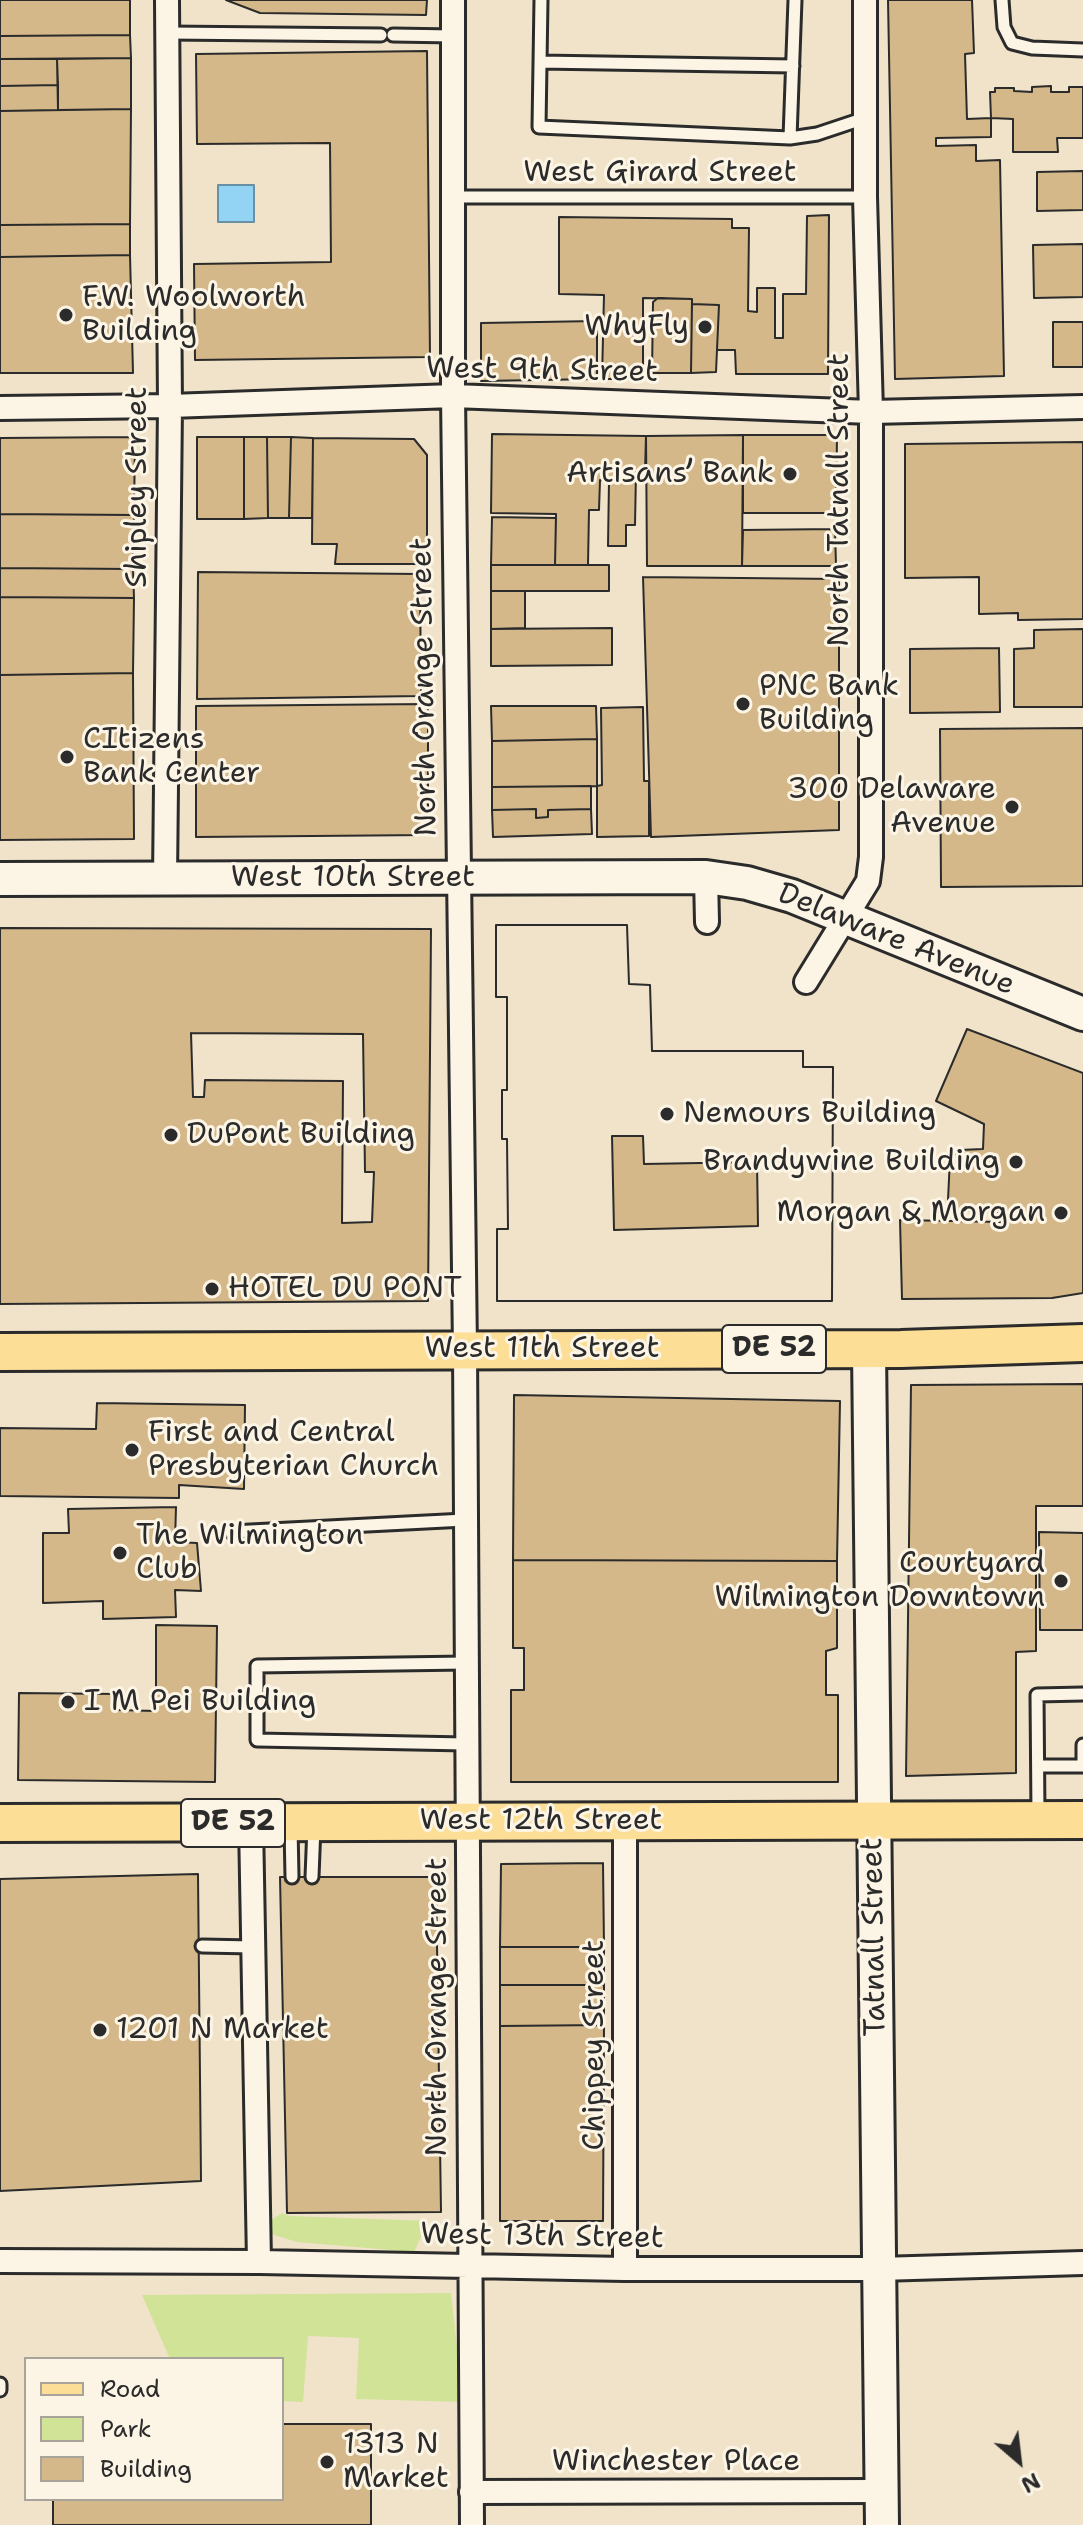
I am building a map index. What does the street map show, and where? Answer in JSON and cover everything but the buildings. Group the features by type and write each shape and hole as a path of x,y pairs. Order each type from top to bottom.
{"main road":[{"name":"West 11th Street","path":"0,1352 869,1349 1083,1343"},
{"name":"West 12th Street","path":"0,1823 1083,1820"}],"street":[{"name":"Shipley Street","path":"165,879 170,406 167,0"},
{"name":"North Orange Street","path":"453,0 453,396 465,1349 472,2525"},
{"name":"North Tatnall Street","path":"806,982 868,881 871,857 871,412 865,197 865,0"},
{"name":"West 9th Street","path":"0,408 170,406 453,396 871,412 1083,407"},
{"name":"West 10th Street","path":"0,879 706,877"},
{"name":"Delaware Avenue","path":"706,877 747,883 792,896 1083,1014"},
{"path":"706,877 707,922"},
{"name":"Tatnall Street","path":"869,1349 882,2525"},
{"name":"Chippey Street","path":"625,1821 625,2269"},
{"path":"251,1823 259,2262"},
{"name":"West 13th Street","path":"0,2261 625,2269 879,2269 1083,2263"},
{"name":"Winchester Place","path":"471,2492 881,2491"}],"lane":[{"path":"541,0 539,127 790,138 817,134 865,118"},
{"path":"790,138 795,0"},
{"path":"1002,0 1004,27 1012,43 1032,48 1083,50"},
{"path":"168,33 454,36"},
{"path":"540,62 793,66"},
{"name":"West Girard Street","path":"454,197 865,197"},
{"path":"231,1532 465,1520"},
{"path":"466,1663 257,1666 257,1740 466,1744"},
{"path":"1038,1820 1037,1695 1083,1694"},
{"path":"1038,1766 1083,1766 1083,1745"},
{"path":"292,1877 302,1822"},
{"path":"302,1822 312,1877"},
{"path":"202,1946 253,1947"}],"green space":[{"path":"282,2213 290,2216 428,2221 414,2252 297,2242 271,2234 268,2222"},
{"path":"451,2293 463,2402 356,2399 359,2338 308,2336 303,2402 284,2401 284,2357 169,2357 142,2295"}],"water":[{"path":"218,185 254,185 254,222 218,222"}],"place":[{"name":"F.W. Woolworth Building","path":"66,315"},
{"name":"WhyFly","path":"705,327"},
{"name":"Artisans’ Bank","path":"790,474"},
{"name":"PNC Bank Building","path":"743,704"},
{"name":"CItizens Bank Center","path":"67,757"},
{"name":"300 Delaware Avenue","path":"1012,807"},
{"name":"Nemours Building","path":"667,1114"},
{"name":"DuPont Building","path":"171,1135"},
{"name":"Brandywine Building","path":"1016,1162"},
{"name":"Morgan & Morgan","path":"1061,1213"},
{"name":"HOTEL DU PONT","path":"212,1289"},
{"name":"First and Central Presbyterian Church","path":"132,1450"},
{"name":"The Wilmington Club","path":"120,1553"},
{"name":"Courtyard Wilmington Downtown","path":"1061,1581"},
{"name":"I M Pei Building","path":"68,1702"},
{"name":"1201 N Market","path":"100,2030"},
{"name":"1313 N Market","path":"327,2462"}]}
